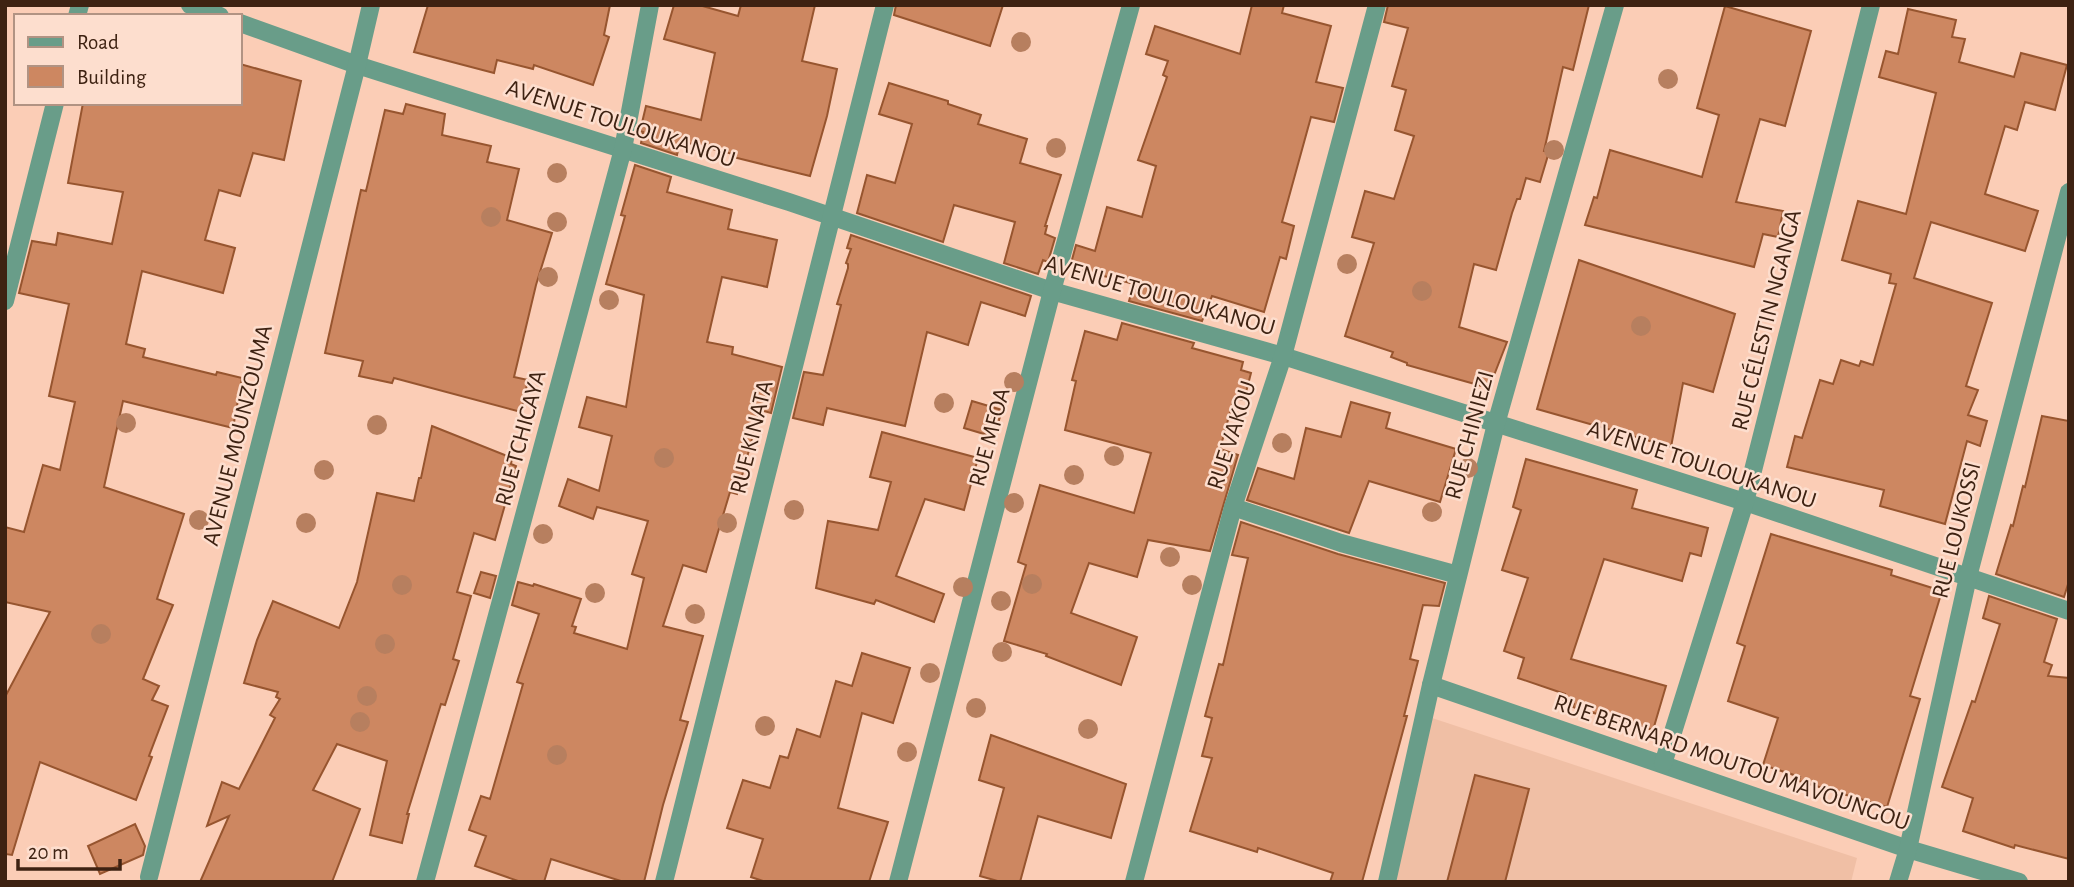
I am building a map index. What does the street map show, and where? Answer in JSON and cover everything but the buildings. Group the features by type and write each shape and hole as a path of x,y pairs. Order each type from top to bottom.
{"street":[{"path":"190,5 215,14"},
{"name":"AVENUE MOUNZOUMA","path":"149,877 371,5"},
{"name":"RUE TCHICAYA","path":"425,882 623,149 650,5"},
{"name":"RUE KINATA","path":"664,882 886,5"},
{"name":"RUE MFOA","path":"898,882 1052,291 1131,5"},
{"name":"RUE VAKOU","path":"1134,882 1233,507 1283,356 1377,5"},
{"name":"RUE CHINIEZI","path":"1387,882 1431,685 1496,424 1615,5"},
{"name":"RUE CÉLESTIN NGANGA","path":"1664,764 1745,502 1871,5"},
{"name":"AVENUE TOULOUKANOU","path":"242,24 357,65 831,216 1052,291 1283,356 1745,502 2069,611"},
{"path":"5,301 54,105"},
{"name":"RUE LOUKOSSI","path":"1898,882 1908,849 1968,577 2069,192"},
{"path":"1233,507 1341,543 1458,575"},
{"name":"RUE BERNARD MOUTOU MAVOUNGOU","path":"1431,685 1908,849 2019,882"}],"shaded area":[{"path":"1429,717 1857,858 1851,882 1387,882"}]}
